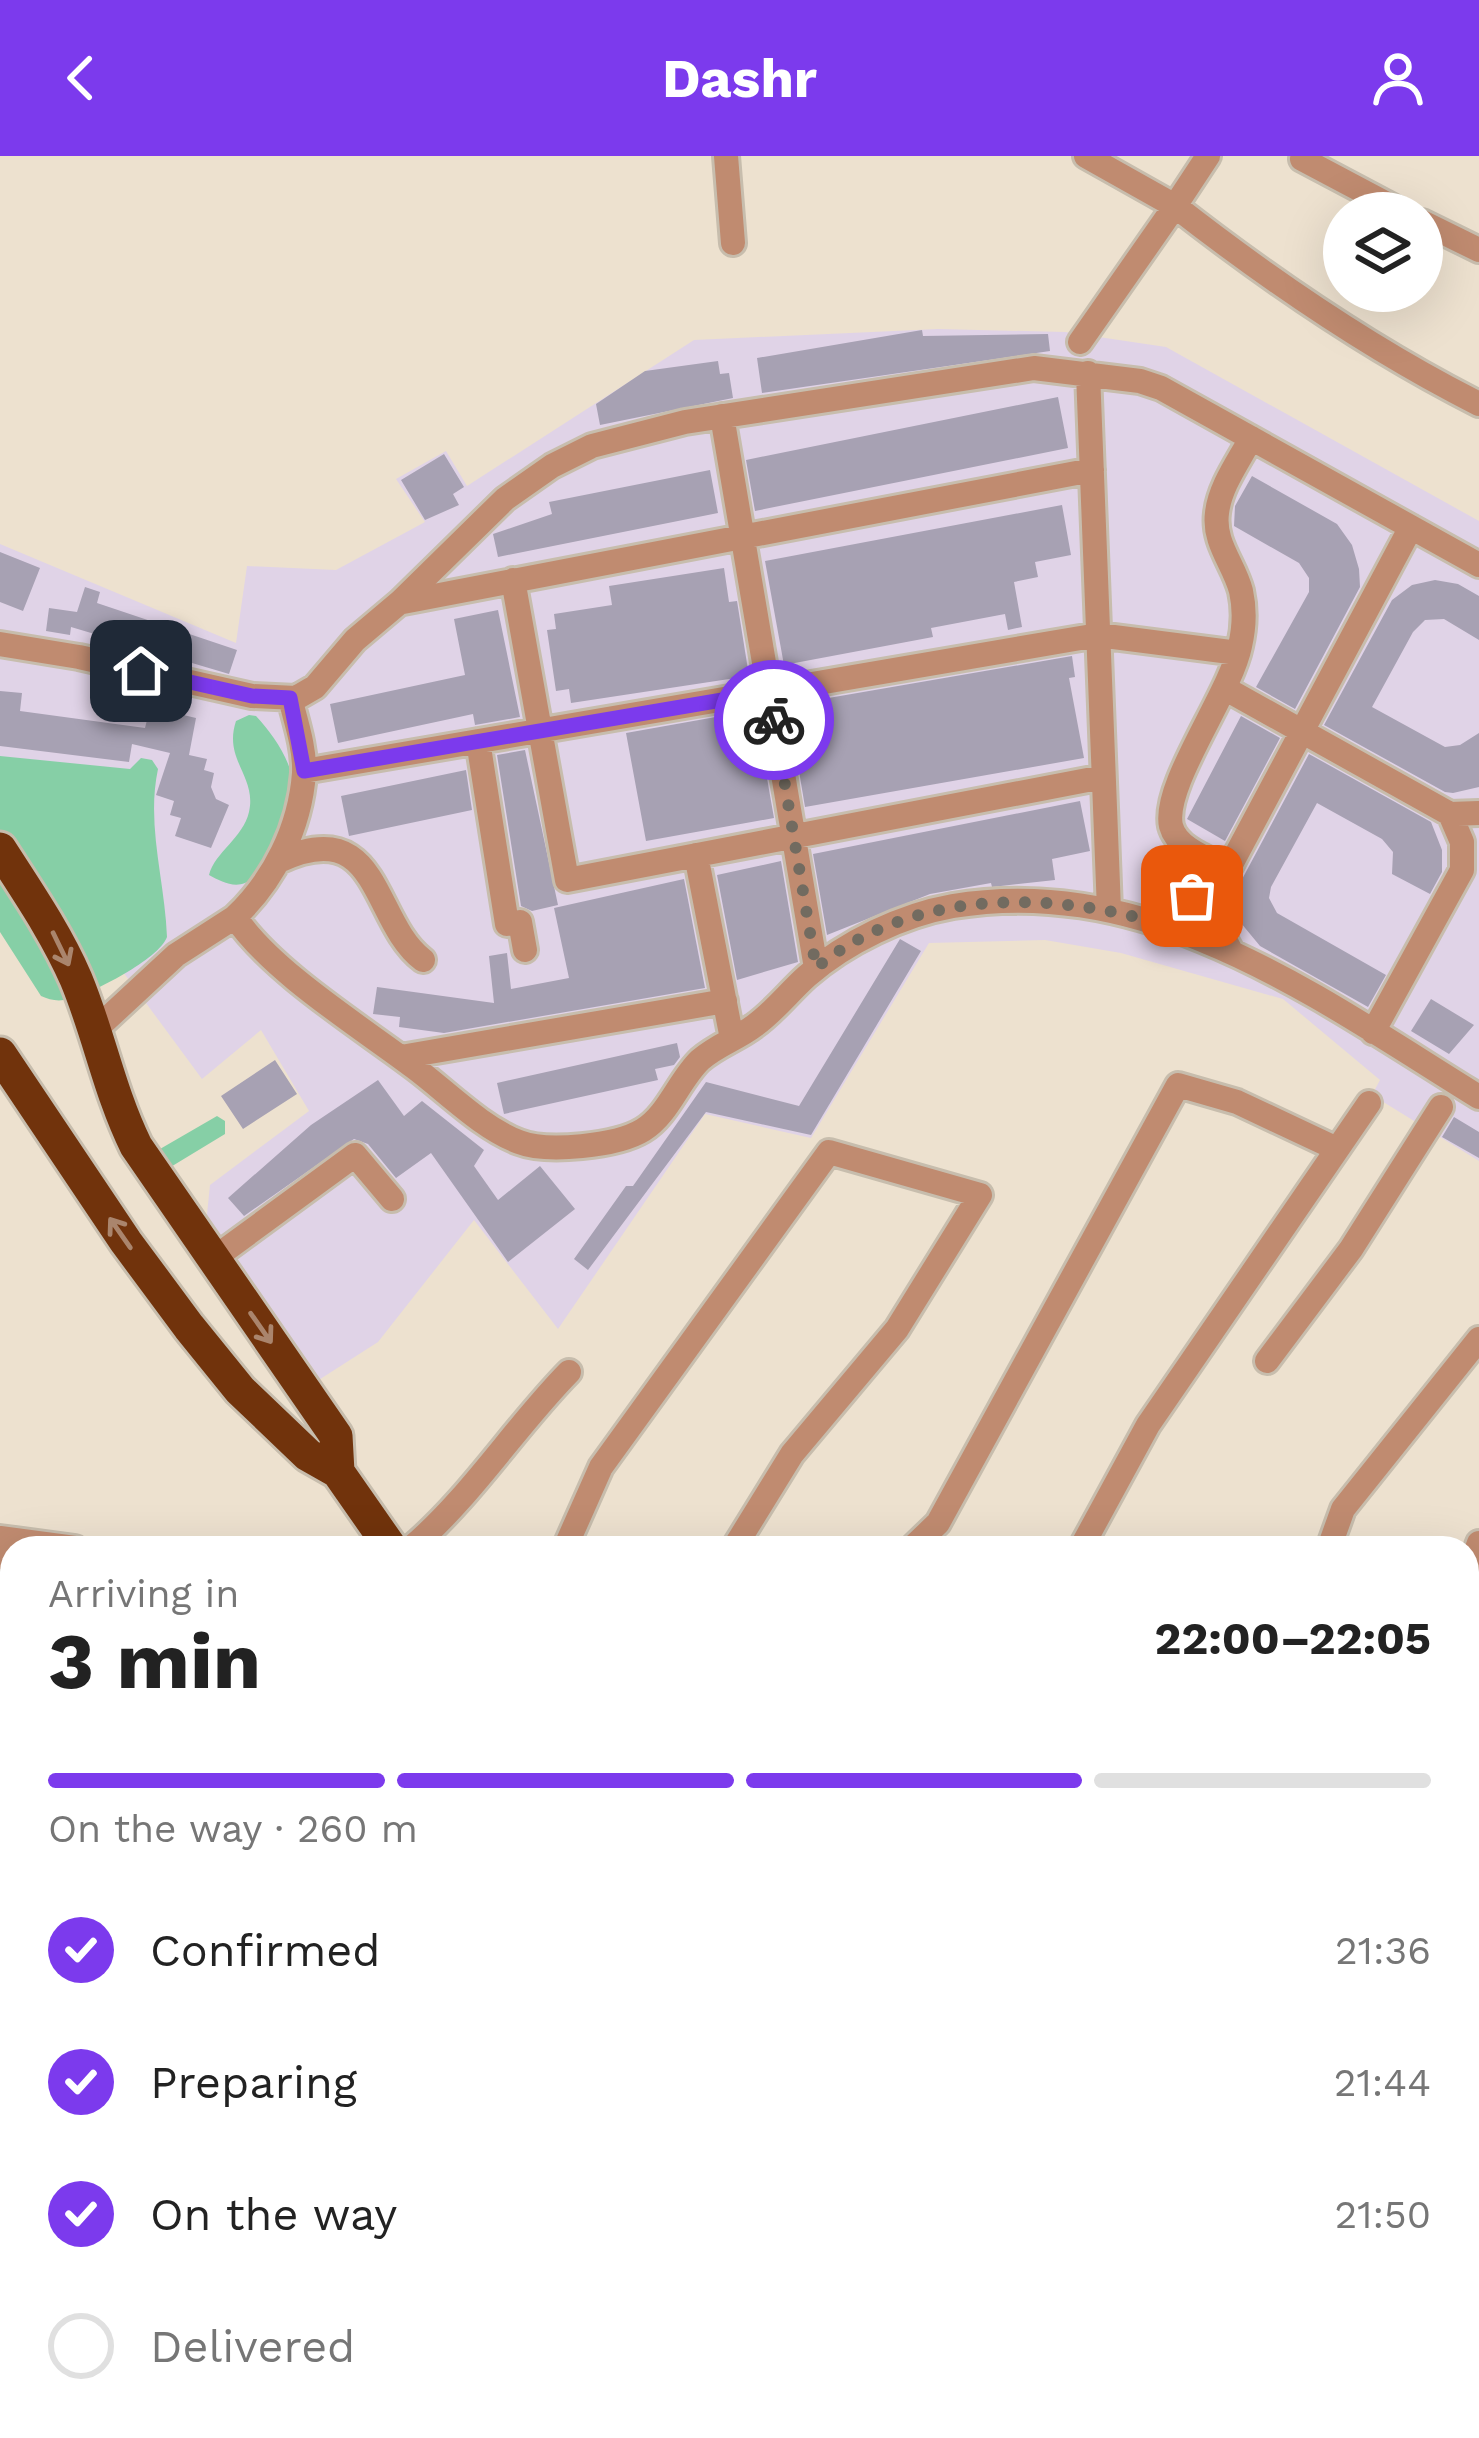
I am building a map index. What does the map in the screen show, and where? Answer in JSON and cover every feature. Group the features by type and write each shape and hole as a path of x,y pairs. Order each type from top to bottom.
{"highway":[{"path":"0,849 51,928 76,979 114,1100 136,1145 336,1436 338,1472"},
{"path":"0,1054 126,1242 227,1375 308,1455 338,1472 383,1536"}],"street":[{"path":"726,156 734,243"},
{"path":"1086,156 1175,206 1268,279 1410,369 1479,404"},
{"path":"1080,342 1208,156"},
{"path":"1301,157 1365,192"},
{"path":"1443,232 1479,250"},
{"path":"0,644 252,696 290,698 316,687 355,640 505,499 552,466 592,446 645,430 722,416 1034,368 1151,384 1479,565"},
{"path":"1088,373 1109,910"},
{"path":"722,416 816,968"},
{"path":"1228,869 1183,844 1170,822 1179,783 1226,689 1238,653 1243,626 1240,588 1222,550 1216,516 1225,487 1251,438"},
{"path":"400,602 1092,470"},
{"path":"1212,899 1411,527"},
{"path":"513,580 567,880 1103,778"},
{"path":"304,771 1098,635 1238,653"},
{"path":"1226,689 1450,814 1479,813"},
{"path":"94,1031 196,938 235,917 256,898 279,861 304,771 290,698"},
{"path":"478,741 507,924 520,922 524,950"},
{"path":"1373,1032 1470,868 1450,814"},
{"path":"279,861 316,848 355,862 379,888 401,938 423,960"},
{"path":"697,855 732,1039"},
{"path":"1154,922 1192,896 1212,899 1219,908 1220,932 1231,951"},
{"path":"235,917 248,937 511,1139 555,1148 641,1132 698,1062 754,1027 816,968 906,919 956,906 1029,904 1109,910 1154,922 1286,978 1479,1097"},
{"path":"400,1057 725,1001"},
{"path":"924,1536 938,1523 1178,1085 1237,1102 1337,1149"},
{"path":"1088,1536 1148,1425 1369,1103"},
{"path":"1267,1361 1351,1249 1441,1107"},
{"path":"571,1536 602,1467 829,1152 980,1195 897,1329 792,1454 741,1536"},
{"path":"213,1258 355,1155 392,1199"},
{"path":"1333,1536 1343,1509 1479,1339"},
{"path":"425,1536 569,1372"}],"shaded area":[{"path":"938,329 1065,332 1166,347 1479,521 1479,1161 1372,1095 1380,1080 1283,999 1121,953 1045,940 929,943 811,1138 705,1114 558,1329 474,1220 378,1342 314,1383 206,1224 210,1185 309,1111 261,1030 202,1079 0,805 0,544 236,643 247,566 336,570 425,522 396,479 446,451 467,486 694,340"}],"green space":[{"path":"256,716 289,765 291,800 264,865 255,876 236,885 209,875 249,812 249,788 233,735 236,721"},
{"path":"0,756 130,769 141,758 152,760 158,769 155,832 167,937 139,965 69,999 41,996 0,932"},
{"path":"217,1116 225,1121 225,1134 169,1168 158,1154 160,1149"}],"building":[{"path":"922,330 923,336 1048,334 1050,351 762,393 757,358"},
{"path":"718,361 720,374 729,373 733,398 600,425 596,404 645,371"},
{"path":"1058,397 1068,448 755,511 746,460"},
{"path":"444,454 464,487 453,494 459,505 425,520 401,480"},
{"path":"710,470 718,513 498,557 493,534 552,514 549,502"},
{"path":"1252,476 1337,524 1352,545 1359,569 1360,587 1295,709 1256,687 1309,592 1309,578 1299,563 1234,526 1235,506"},
{"path":"1062,505 1071,555 1035,562 1038,577 1014,582 1022,627 1008,630 1005,614 931,628 933,637 784,665 765,561"},
{"path":"0,552 40,568 23,611 0,602"},
{"path":"724,568 729,602 737,601 749,676 571,703 569,689 556,691 547,630 556,629 554,614 612,605 609,586"},
{"path":"1435,580 1458,584 1479,596 1479,640 1444,619 1425,620 1413,632 1372,707 1445,747 1460,745 1479,733 1479,787 1453,793 1324,725 1392,600 1412,585"},
{"path":"85,587 100,592 97,603 237,650 229,674 71,627 70,635 46,631 49,608 77,612"},
{"path":"498,610 520,717 475,725 473,714 338,743 330,704 465,675 454,619"},
{"path":"1072,656 1075,677 1069,678 1084,758 805,807 788,705"},
{"path":"0,691 22,693 20,711 145,728 147,720 155,722 158,709 196,718 189,755 207,759 204,770 214,773 211,787 216,799 229,805 211,848 175,836 181,818 170,815 174,801 156,795 170,753 132,744 129,762 0,746"},
{"path":"755,710 774,818 646,841 626,733"},
{"path":"1241,716 1280,738 1225,841 1187,819"},
{"path":"525,750 558,905 532,911 521,906 497,755"},
{"path":"1309,754 1431,822 1442,850 1442,872 1430,894 1392,874 1393,852 1382,839 1317,803 1271,887 1269,898 1277,913 1386,975 1368,1007 1260,946 1236,917 1232,898"},
{"path":"466,770 472,810 349,836 341,796"},
{"path":"1080,801 1090,851 1052,859 1055,880 992,887 991,883 930,894 827,935 813,854"},
{"path":"781,861 798,962 737,980 717,875"},
{"path":"684,879 705,988 444,1033 399,1027 400,1017 373,1014 377,987 494,1003 489,956 507,953 511,989 569,978 554,908"},
{"path":"900,939 921,951 811,1135 706,1112 588,1270 574,1259 626,1186 633,1186 706,1082 799,1106"},
{"path":"1431,999 1474,1025 1449,1054 1411,1031"},
{"path":"677,1043 680,1057 674,1065 655,1069 658,1080 504,1114 497,1083"},
{"path":"275,1060 297,1094 243,1129 221,1096"},
{"path":"378,1080 404,1116 422,1101 484,1150 474,1166 498,1200 540,1166 575,1209 508,1262 431,1153 396,1178 368,1144 354,1139 244,1216 228,1198 311,1125"},
{"path":"1454,1117 1479,1132 1479,1158 1442,1137"}],"way so far":[{"path":"774,720 816,968 861,940 928,911 983,903 1067,905 1154,922 1192,896"}],"route":[{"path":"141,671 252,696 290,698 304,771 769,692 774,720"}]}
